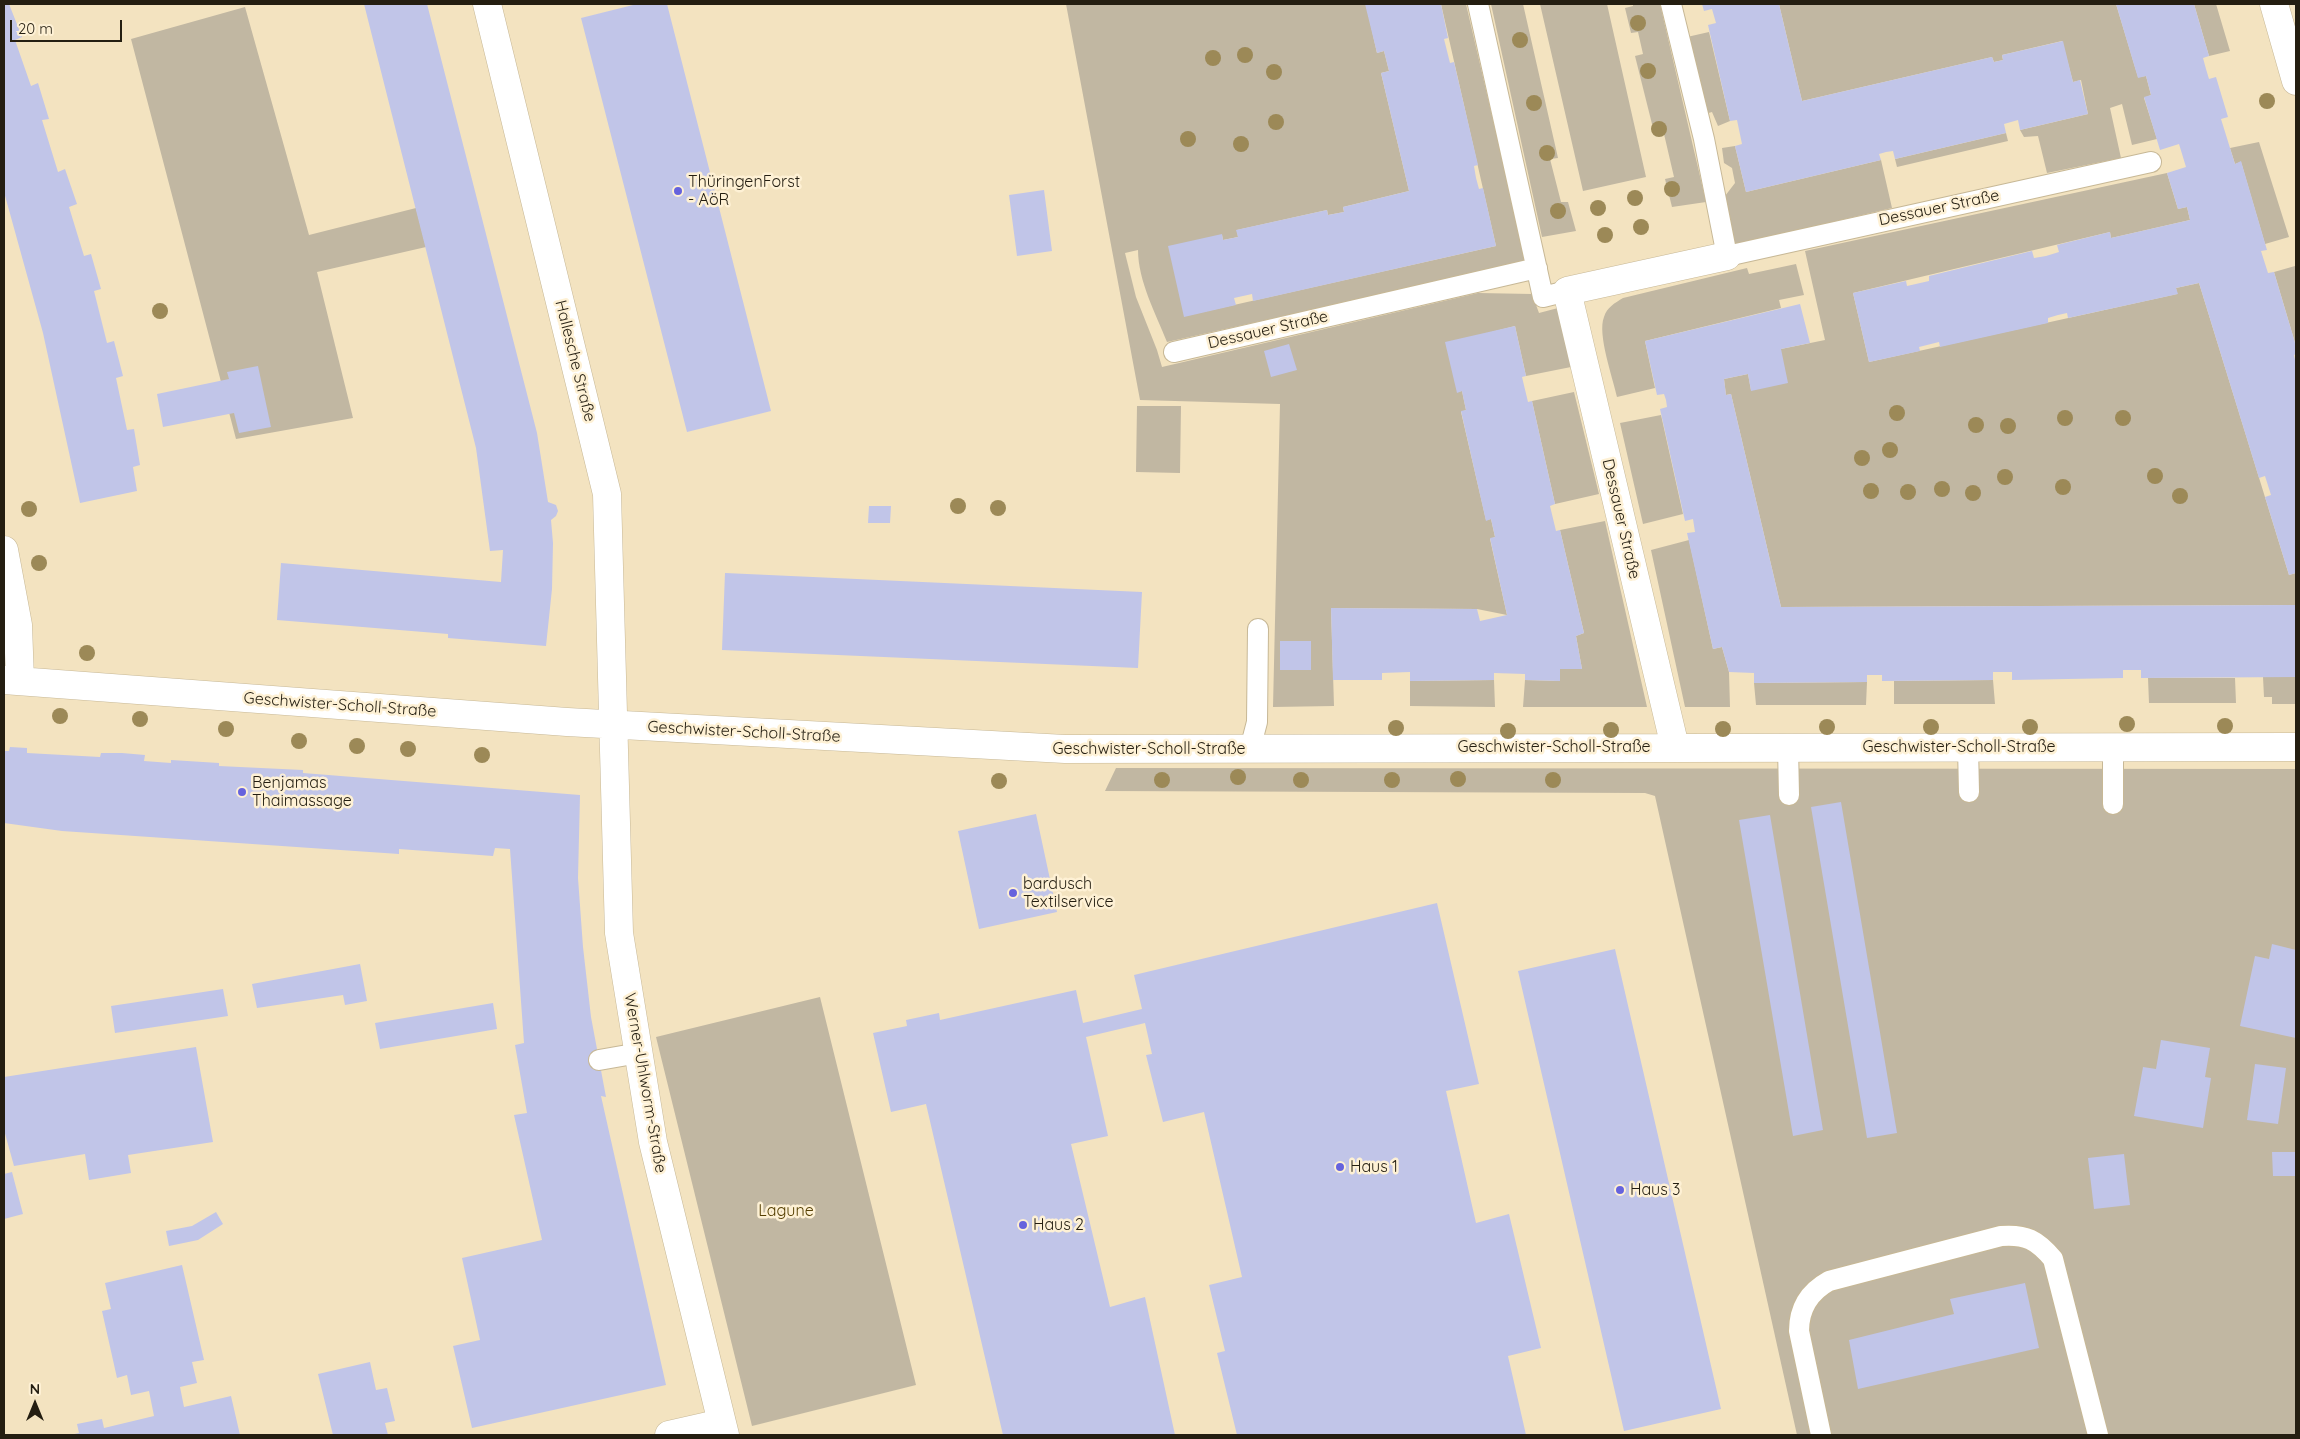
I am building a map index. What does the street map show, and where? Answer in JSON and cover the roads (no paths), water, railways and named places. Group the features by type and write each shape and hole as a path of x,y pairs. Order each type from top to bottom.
{"street":[{"name":"Hallesche Straße","path":"487,4 607,494 614,725"},
{"path":"2274,4 2296,80"},
{"name":"Dessauer Straße","path":"1675,747 1567,291 1728,256"},
{"path":"4,550 18,625 12,680"},
{"name":"Geschwister-Scholl-Straße","path":"12,680 614,725 1065,750 1675,747 2296,747"},
{"name":"Werner-Uhlworm-Straße","path":"614,725 619,933 653,1142 724,1429"},
{"path":"669,1435 724,1429"}],"lane":[{"name":"Dessauer Straße","path":"1478,4 1543,297 1567,291"},
{"path":"1672,4 1704,139 1728,256"},
{"name":"Dessauer Straße","path":"1728,256 2151,162"},
{"name":"Dessauer Straße","path":"1174,352 1537,268"},
{"path":"1250,749 1257,722 1258,629"},
{"path":"1788,747 1789,795"},
{"path":"1968,747 1969,792"},
{"path":"2113,747 2113,804"},
{"path":"599,1060 639,1053"},
{"path":"1821,1435 1799,1331 1799,1319 1804,1305 1819,1287 1829,1281 2001,1236 2014,1235 2024,1236 2036,1241 2053,1259 2098,1435"}],"place":[{"name":"ThüringenForst - AöR","path":"678,191"},
{"name":"Benjamas Thaimassage","path":"242,792"},
{"name":"bardusch Textilservice","path":"1013,893"},
{"name":"Haus 1","path":"1340,1167"},
{"name":"Haus 3","path":"1620,1190"},
{"name":"Haus 2","path":"1023,1225"}],"park label":[{"name":"Lagune","path":"786,1211"}]}
